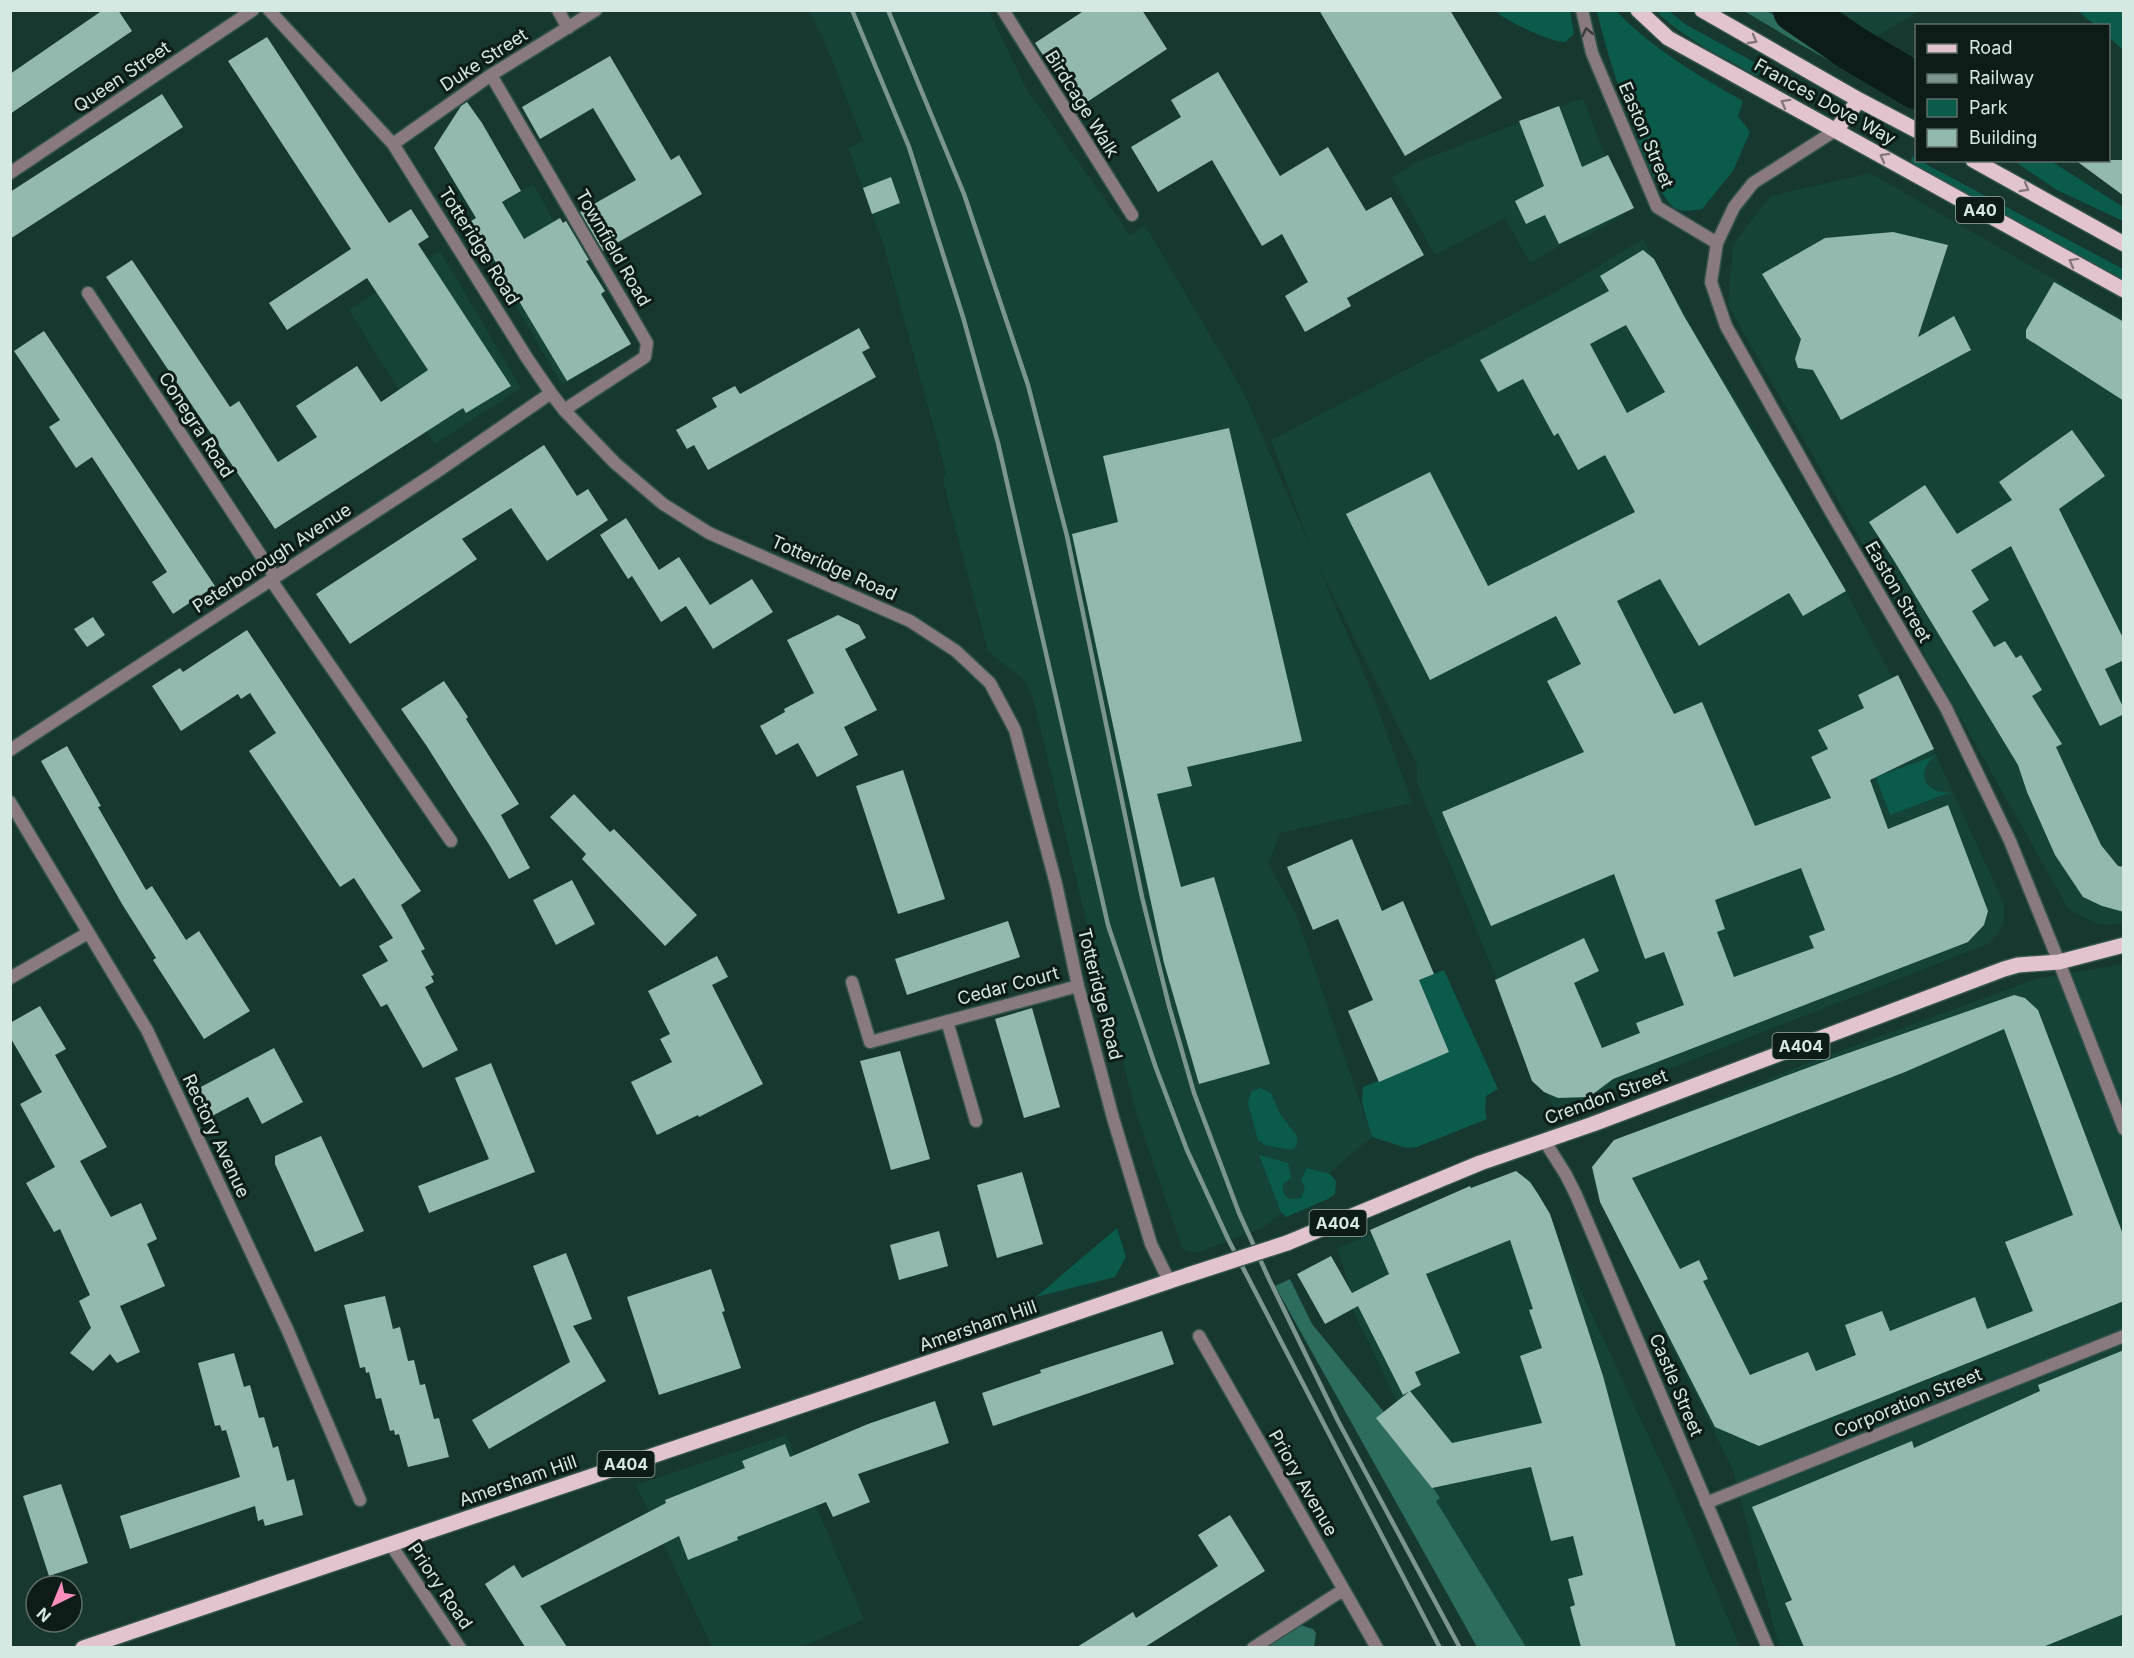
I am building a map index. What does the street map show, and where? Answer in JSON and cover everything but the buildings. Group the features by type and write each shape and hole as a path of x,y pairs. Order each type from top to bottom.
{"main road":[{"name":"Frances Dove Way","path":"1638,10 1668,38 2124,290"},
{"name":"Frances Dove Way","path":"1702,10 1859,100 1915,129"},
{"path":"1836,130 1859,100"},
{"name":"A40","path":"1977,162 2124,244"},
{"name":"A404","path":"2059,962 2124,945"},
{"name":"Crendon Street","path":"1169,1281 1287,1243 1480,1163 1593,1124 2004,969 2018,965 2059,962"},
{"name":"Amersham Hill","path":"83,1647 1169,1281"}],"street":[{"name":"Queen Street","path":"10,173 253,10"},
{"name":"Totteridge Road","path":"269,10 393,144 551,393 564,411 615,463 663,504 709,533 910,621 956,651 990,683 1015,730 1056,884 1078,986 1113,1118 1151,1244 1169,1281"},
{"path":"558,10 568,28"},
{"name":"Duke Street","path":"393,144 491,75 596,10"},
{"name":"Birdcage Walk","path":"1003,10 1132,216"},
{"name":"Easton Street","path":"1582,10 1592,53 1657,207 1717,243"},
{"name":"Townfield Road","path":"491,75 647,343 645,357 564,411"},
{"name":"Easton Street","path":"1836,130 1753,183 1734,207 1717,243 1712,282 1726,326 1946,708 2010,841 2124,1129"},
{"name":"Conegra Road","path":"88,293 273,578 451,841"},
{"name":"Peterborough Avenue","path":"10,750 435,473 551,393"},
{"name":"Rectory Avenue","path":"10,802 147,1030 288,1331 360,1500"},
{"path":"10,978 88,933"},
{"name":"Cedar Court","path":"852,982 870,1042 1078,986"},
{"name":"Cedar Court","path":"947,1022 976,1121"},
{"name":"Castle Street","path":"1544,1140 1576,1195 1768,1647"},
{"name":"Priory Avenue","path":"1199,1336 1377,1647"},
{"name":"Corporation Street","path":"1707,1503 2124,1336"},
{"name":"Priory Road","path":"391,1545 460,1647"},
{"path":"1253,1647 1343,1590"}],"shaded area":[{"path":"809,11 989,11 1026,88 1130,235 1145,225 1243,391 1311,549 1271,440 1552,294 1643,239 1705,351 1743,411 1846,591 1930,742 2004,904 2004,921 1998,933 1988,944 1556,1113 1492,968 1417,783 1417,764 1317,563 1373,695 1412,803 1280,833 1268,864 1295,912 1372,1137 1263,1228 1196,1253 1183,1250 1136,1112 1082,903 1033,698 1026,682 988,651 943,481 946,472 883,243 848,148 863,141 825,42"},
{"path":"1744,11 1766,11 1915,86 1915,107"},
{"path":"1823,11 1919,11 1867,42"},
{"path":"1583,98 1605,157 1629,211 1582,239 1579,235 1530,263 1505,218 1435,255 1392,178 1415,163"},
{"path":"1870,173 2123,319 2123,924 2100,925 2069,910 1728,305 1733,244 1771,196"},
{"path":"533,184 626,347 562,385 468,224"},
{"path":"440,251 521,388 435,444 349,310"},
{"path":"2123,964 2123,1647 1779,1647 1733,1470 1609,1220 1594,1177 1613,1141 1813,1061 2036,979"},
{"path":"1528,1177 1675,1493 1740,1647 1526,1647 1436,1501 1439,1498 1389,1424 1399,1406 1345,1294 1351,1290 1337,1248 1460,1198"},
{"path":"1290,1279 1312,1324 1388,1417 1389,1425 1440,1498 1436,1501 1526,1647 1477,1647 1275,1286"},
{"path":"786,1435 864,1619 802,1647 712,1647 636,1485"},
{"path":"1300,1625 1313,1629 1316,1633 1314,1647 1263,1648"}],"green space":[{"path":"1495,11 1570,11 1574,34 1565,42 1558,41 1518,25"},
{"path":"1597,11 1616,11 1660,49 1743,101 1738,116 1750,132 1733,171 1702,209 1678,210 1664,196 1629,116 1608,54"},
{"path":"1656,11 1669,11 1685,24 1763,67 1757,76 1691,39"},
{"path":"2078,11 2123,11 2123,50 2110,38 2110,24 2094,24"},
{"path":"1912,156 1915,162 1922,162 2123,269 2123,281 1911,163"},
{"path":"2015,162 2053,162 2123,207 2123,221 2057,190"},
{"path":"1937,755 1926,768 1925,781 1934,790 1951,792 1890,815 1876,777"},
{"path":"1444,970 1498,1089 1486,1096 1487,1119 1417,1147 1407,1148 1372,1137 1362,1103 1363,1087 1449,1052 1419,980"},
{"path":"1260,1088 1271,1093 1280,1114 1297,1136 1297,1145 1292,1150 1265,1145 1258,1140 1248,1103 1252,1091"},
{"path":"1259,1155 1288,1163 1291,1178 1283,1184 1283,1189 1289,1199 1301,1198 1305,1188 1301,1180 1307,1168 1330,1174 1336,1181 1335,1194 1286,1217 1281,1212"},
{"path":"1117,1228 1126,1257 1115,1277 1036,1297"}],"waterway":[{"path":"1796,10 1852,48 1915,85"}],"railway":[{"path":"852,10 909,147 963,317 998,443 1108,925 1156,1068 1187,1150 1228,1239 1440,1648"},
{"path":"888,10 964,194 1028,385 1067,536 1142,897 1169,1006 1194,1093 1239,1213 1269,1279 1338,1421 1460,1648"}]}
